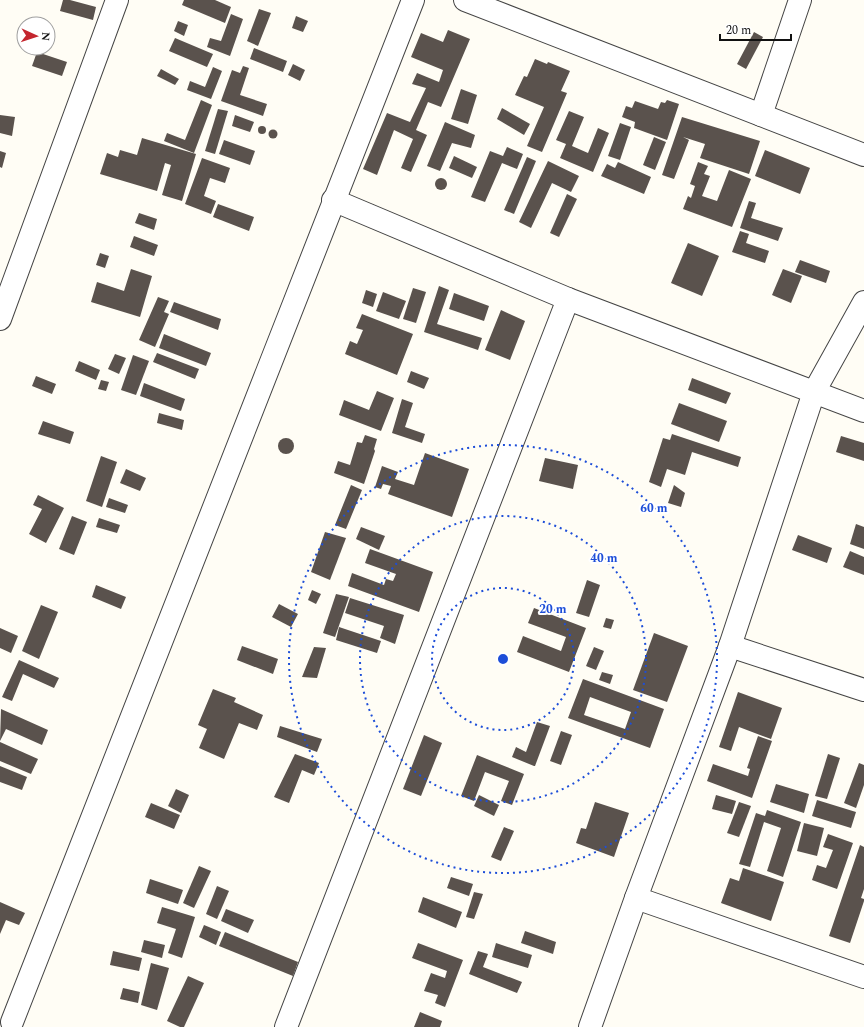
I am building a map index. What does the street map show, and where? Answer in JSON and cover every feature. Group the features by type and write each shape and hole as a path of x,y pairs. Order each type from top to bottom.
{"street":[{"path":"0,319 117,0"},
{"path":"12,1023 412,0"},
{"path":"465,0 761,115 782,125 864,155"},
{"path":"761,115 800,0"},
{"path":"333,200 568,299 864,411"},
{"path":"286,1027 568,299"},
{"path":"590,1027 636,898 730,646 814,392 864,302"},
{"path":"730,646 864,690"},
{"path":"636,898 864,977"}],"building":[{"path":"63,0 70,0 96,7 93,20 60,11"},
{"path":"184,0 215,0 231,7 225,23 182,5"},
{"path":"259,9 271,13 258,46 247,41"},
{"path":"231,14 243,19 230,56 207,47 210,38 221,41"},
{"path":"296,16 308,21 303,32 292,28"},
{"path":"178,21 188,25 184,36 174,31"},
{"path":"448,30 470,39 441,107 428,102 416,130 427,135 411,172 401,168 413,139 394,130 377,175 363,169 387,113 410,122 426,88 412,84 417,73 439,82 443,70 411,57 421,33 443,42"},
{"path":"754,32 763,37 746,69 737,64"},
{"path":"175,38 213,54 207,67 169,51"},
{"path":"254,48 287,61 283,72 250,59"},
{"path":"36,56 49,56 67,62 62,76 32,66"},
{"path":"535,59 547,64 548,62 570,71 561,91 567,93 542,152 527,146 544,107 515,95 524,76 527,77"},
{"path":"293,64 305,70 300,81 288,75"},
{"path":"243,66 249,68 240,95 267,104 263,116 221,101 232,70 240,73"},
{"path":"213,67 222,71 211,99 187,90 190,81 205,87"},
{"path":"161,69 179,79 175,85 157,76"},
{"path":"461,89 477,95 468,124 451,119"},
{"path":"201,100 212,105 194,153 164,141 167,133 185,140"},
{"path":"667,100 679,104 667,140 634,128 635,122 622,117 626,106 632,108 635,101 658,109 661,102 665,103"},
{"path":"502,108 530,124 524,135 497,119"},
{"path":"218,109 228,111 215,154 205,151"},
{"path":"569,111 584,117 572,146 588,153 598,128 609,133 593,172 560,158 566,144 556,140"},
{"path":"0,115 15,117 12,136 0,133"},
{"path":"235,115 254,122 250,132 232,126"},
{"path":"682,117 760,141 749,174 700,158 705,144 683,137 689,140 674,179 662,175"},
{"path":"445,122 475,135 471,148 452,143 440,171 427,166"},
{"path":"620,123 631,127 620,160 608,156"},
{"path":"260,126 264,126 266,130 264,134 260,134 258,132 258,128"},
{"path":"273,129 278,134 273,139 268,134"},
{"path":"654,137 666,142 655,170 643,165"},
{"path":"142,138 196,154 182,201 162,195 171,165 165,163 157,191 100,174 107,153 118,157 120,150 137,155"},
{"path":"224,140 255,151 250,165 219,154"},
{"path":"507,147 523,154 517,169 502,163 485,202 471,197 490,151 503,156"},
{"path":"765,150 810,168 800,194 755,176"},
{"path":"0,151 6,153 2,168 0,167"},
{"path":"454,156 477,167 472,178 449,168"},
{"path":"527,157 536,161 514,214 504,210"},
{"path":"202,158 230,168 225,183 210,178 204,196 216,201 211,214 185,204"},
{"path":"548,161 579,176 571,192 552,183 531,228 519,222"},
{"path":"618,162 651,177 644,194 601,176 607,164 615,168"},
{"path":"698,162 708,166 704,174 710,176 702,196 717,201 729,170 751,179 732,227 683,209 688,196 691,198 695,186 690,184"},
{"path":"439,178 443,178 447,184 443,190 439,190 435,186 435,182"},
{"path":"567,194 577,199 559,237 550,233"},
{"path":"749,201 756,203 751,218 783,228 778,241 740,228"},
{"path":"218,204 254,217 249,231 213,217"},
{"path":"139,213 157,219 154,230 135,223"},
{"path":"740,231 749,234 746,243 769,251 765,263 732,252"},
{"path":"134,236 158,245 154,256 130,247"},
{"path":"688,243 719,256 702,296 671,283"},
{"path":"100,253 109,256 105,268 96,265"},
{"path":"800,260 830,271 826,283 795,272"},
{"path":"131,269 152,276 140,317 91,302 97,282 124,291"},
{"path":"783,269 802,276 791,303 772,295"},
{"path":"439,286 449,290 437,324 482,338 478,350 424,332"},
{"path":"413,288 426,292 416,323 403,319"},
{"path":"366,290 377,294 373,307 362,303"},
{"path":"383,292 406,301 399,319 376,311"},
{"path":"454,293 489,306 484,321 449,309"},
{"path":"158,297 169,301 164,312 169,314 155,347 139,340"},
{"path":"174,302 221,319 218,330 170,312"},
{"path":"501,310 525,321 510,360 485,350"},
{"path":"362,314 413,334 397,375 345,354 350,341 357,344 363,330 356,328"},
{"path":"164,334 211,353 206,366 159,348"},
{"path":"157,353 199,369 195,379 153,362"},
{"path":"115,354 126,358 119,374 108,369"},
{"path":"133,355 149,361 136,395 121,390"},
{"path":"79,361 100,370 96,380 75,371"},
{"path":"411,371 429,378 424,389 407,382"},
{"path":"36,376 56,384 52,394 32,386"},
{"path":"692,378 731,393 726,404 688,390"},
{"path":"101,380 109,382 106,391 98,389"},
{"path":"144,383 185,399 181,411 140,396"},
{"path":"377,391 394,398 381,431 339,415 344,400 369,410"},
{"path":"402,399 413,403 405,427 425,434 422,443 392,433"},
{"path":"679,403 727,421 719,442 671,424"},
{"path":"159,413 184,420 182,430 157,423"},
{"path":"43,421 74,432 70,444 38,434"},
{"path":"672,434 741,457 738,467 692,452 685,475 667,469 661,487 649,482 663,438 670,440"},
{"path":"365,435 377,439 374,449 375,451 364,484 334,473 338,461 350,465 357,442 362,443"},
{"path":"841,436 864,443 864,461 836,452"},
{"path":"283,438 289,438 294,443 292,452 289,454 283,454 278,449 278,443"},
{"path":"425,453 469,469 452,517 388,494 391,486 383,484 381,489 375,487 382,466 398,472 395,479 414,485"},
{"path":"101,456 117,462 102,507 86,501"},
{"path":"545,458 578,465 573,489 539,481"},
{"path":"126,469 146,478 140,491 120,483"},
{"path":"351,485 362,490 346,529 335,525"},
{"path":"674,485 685,493 681,507 668,503"},
{"path":"38,495 64,508 46,543 29,534 42,509 33,505"},
{"path":"109,498 128,505 125,513 106,507"},
{"path":"72,516 87,522 74,555 59,549"},
{"path":"99,518 120,525 117,533 96,527"},
{"path":"856,524 864,527 864,549 850,544"},
{"path":"361,527 385,536 379,550 356,539"},
{"path":"325,532 346,538 330,580 311,572"},
{"path":"798,535 832,548 827,563 792,550"},
{"path":"370,549 433,572 419,612 348,586 352,573 384,585 386,579 393,581 396,574 365,563"},
{"path":"850,551 864,557 864,575 843,567"},
{"path":"587,580 600,585 589,617 576,613"},
{"path":"96,585 126,597 121,609 92,597"},
{"path":"312,590 321,594 316,604 308,600"},
{"path":"336,594 349,597 335,637 323,633"},
{"path":"350,598 404,615 395,644 380,638 384,626 345,613"},
{"path":"279,604 298,614 291,627 272,617"},
{"path":"41,605 58,612 39,659 22,651"},
{"path":"534,608 586,628 569,672 517,652 523,636 561,651 566,637 528,623"},
{"path":"606,618 614,620 611,629 603,627"},
{"path":"339,627 381,641 377,653 336,640"},
{"path":"0,628 18,636 11,653 0,648"},
{"path":"654,633 688,646 667,702 633,690"},
{"path":"242,646 278,659 273,674 237,660"},
{"path":"314,647 326,648 317,678 302,677"},
{"path":"594,647 604,651 596,670 586,666"},
{"path":"19,660 59,678 54,688 23,674 12,701 2,697"},
{"path":"602,672 613,675 610,684 599,680"},
{"path":"583,679 664,709 650,748 568,718","holes":["590,697 631,712 625,729 584,715"]},
{"path":"213,689 236,698 234,702 263,715 257,730 239,723 224,759 199,748 207,729 198,725"},
{"path":"738,692 782,708 771,739 739,727 731,751 719,747"},
{"path":"1,709 48,730 42,745 6,729 0,741"},
{"path":"537,722 550,726 534,766 512,757 516,747 526,752"},
{"path":"280,726 322,739 317,752 277,737"},
{"path":"561,731 572,735 561,765 550,761"},
{"path":"424,735 442,743 421,796 403,789"},
{"path":"758,736 772,741 752,798 707,781 713,764 748,776 750,769 747,768"},
{"path":"0,742 38,759 31,774 0,761"},
{"path":"295,754 319,763 314,775 302,770 289,803 274,797"},
{"path":"828,754 840,758 827,799 815,796"},
{"path":"477,755 524,774 512,805 501,801 509,781 485,772 474,801 461,796"},
{"path":"859,763 864,765 864,785 856,808 844,803"},
{"path":"0,766 27,777 22,790 0,782"},
{"path":"776,784 809,794 804,813 770,802"},
{"path":"176,789 189,795 181,813 168,806"},
{"path":"479,795 499,805 494,816 474,806"},
{"path":"716,795 736,801 732,814 712,809"},
{"path":"817,800 856,812 851,828 812,816"},
{"path":"595,802 629,813 614,857 576,843 581,828 586,829"},
{"path":"739,802 751,806 739,837 727,833"},
{"path":"151,803 180,815 174,829 145,817"},
{"path":"767,810 801,822 783,877 767,871 781,828 764,822 750,867 739,864 756,813 765,816"},
{"path":"804,823 824,828 817,856 797,851"},
{"path":"504,827 514,831 501,861 491,857"},
{"path":"828,834 853,843 837,889 812,880 817,865 826,868 833,850 823,847"},
{"path":"860,845 864,847 864,889 861,898 864,899 864,901 850,943 829,936"},
{"path":"199,866 211,871 194,908 183,903"},
{"path":"743,868 784,882 771,921 721,903 730,878 739,881"},
{"path":"451,877 473,884 469,896 447,888"},
{"path":"150,879 183,890 178,904 146,893"},
{"path":"217,886 229,891 217,919 206,914"},
{"path":"474,892 483,894 474,919 466,917"},
{"path":"423,897 462,912 456,928 418,912"},
{"path":"0,902 25,913 19,925 6,920 0,934"},
{"path":"162,907 195,917 182,958 168,953 176,929 157,923"},
{"path":"226,909 254,920 248,933 221,921"},
{"path":"204,925 221,932 216,945 199,937"},
{"path":"525,931 556,942 553,954 521,943"},
{"path":"225,932 298,962 293,976 219,946"},
{"path":"144,940 165,945 162,958 141,952"},
{"path":"418,943 463,960 445,1007 435,1003 438,995 424,991 431,973 445,978 447,971 412,958"},
{"path":"496,943 532,955 528,968 492,957"},
{"path":"113,951 142,958 139,971 110,965"},
{"path":"478,951 488,954 483,967 522,982 517,993 469,974"},
{"path":"151,963 169,968 157,1010 141,1005"},
{"path":"188,976 204,983 184,1027 180,1027 167,1021"},
{"path":"123,988 140,992 138,1003 120,999"},
{"path":"420,1012 442,1021 440,1027 414,1027"}]}
